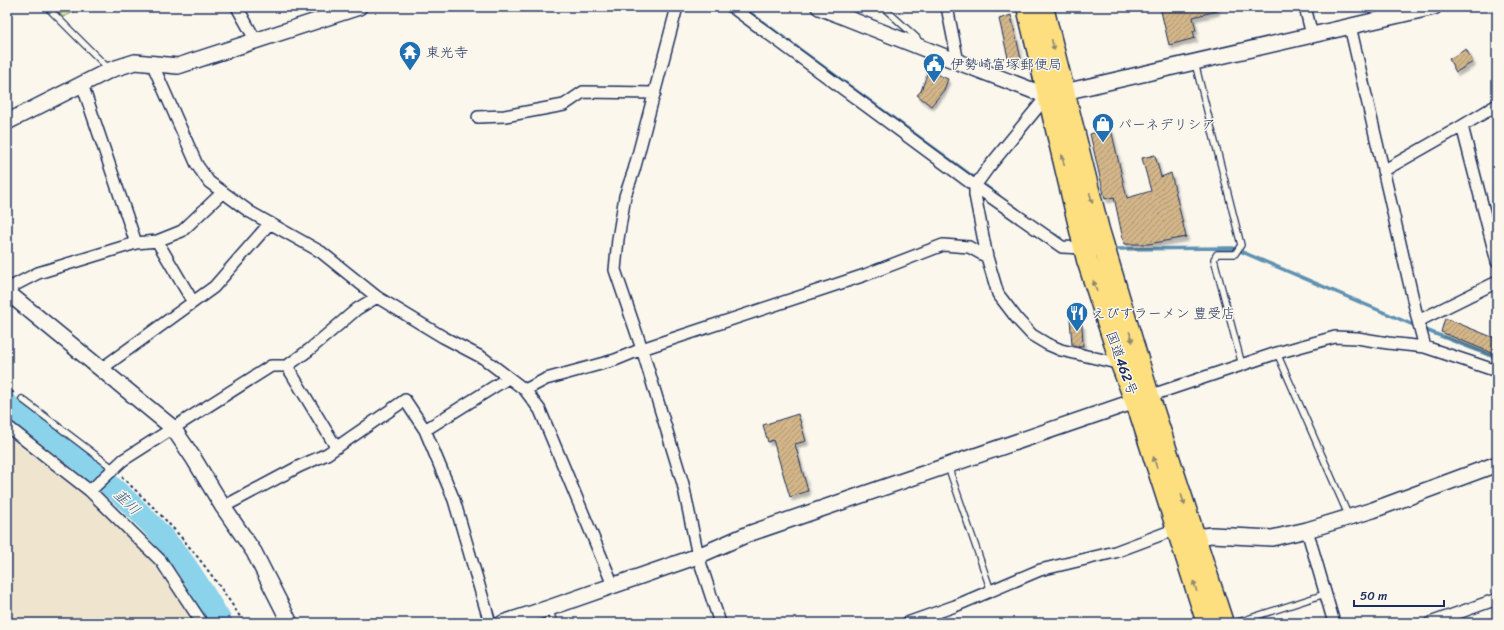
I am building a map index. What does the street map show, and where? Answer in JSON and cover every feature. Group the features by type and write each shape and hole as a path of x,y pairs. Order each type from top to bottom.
{"highway":[{"name":"国道462号","path":"1027,7 1099,230 1176,529 1207,623"},
{"name":"国道462号","path":"1043,7 1056,94 1084,248 1121,364 1142,399 1195,537 1223,623"}],"street":[{"path":"238,7 256,41"},
{"path":"7,122 110,70 135,62 178,66 359,7"},
{"path":"677,7 634,170 625,196 615,270 642,349 683,484 698,556 720,623"},
{"path":"732,7 977,182 1062,247 1084,248"},
{"path":"819,7 958,62 1056,94 1434,7"},
{"path":"947,7 958,62"},
{"path":"1305,7 1312,35"},
{"path":"1350,26 1425,347"},
{"path":"152,63 196,165 209,182 250,212 321,252 377,297 443,338 483,358 525,390 540,410 613,585"},
{"path":"82,84 136,243"},
{"path":"478,117 505,116 564,105 583,92 655,93"},
{"path":"1056,94 977,182 975,195 987,257 998,294 1018,320 1032,335 1061,350 1121,364"},
{"path":"1383,171 1497,105"},
{"path":"1462,126 1497,262"},
{"path":"223,192 182,231 157,241 136,243 38,272 7,290 173,428 223,507 254,552 290,623"},
{"path":"101,369 214,287 270,224"},
{"path":"157,241 193,302"},
{"path":"525,390 546,379 615,360 642,349 865,275 943,245 969,247 987,257"},
{"path":"1418,321 1497,282"},
{"path":"90,491 123,460 271,366 287,366 309,350 357,309 377,297"},
{"path":"503,623 698,556 748,534 1277,353 1335,337 1357,338 1425,347 1497,371"},
{"path":"287,366 336,447"},
{"path":"425,430 508,378"},
{"path":"223,507 300,466 327,454 405,400 425,430 454,500 490,623"},
{"path":"7,426 90,491 161,561 202,623"},
{"path":"1195,537 1212,535 1272,538 1307,530 1373,510 1497,464"},
{"path":"907,623 955,606 1040,570 1115,552 1176,529"},
{"path":"1307,530 1334,623"},
{"path":"1430,623 1462,618 1497,599"}],"lane":[{"path":"47,7 110,70"},
{"path":"883,7 917,38 922,48"},
{"path":"1195,62 1240,245 1235,254 1217,254 1214,259 1242,365"},
{"path":"1277,353 1349,517"},
{"path":"22,399 114,469"},
{"path":"948,466 991,591"},
{"path":"1235,623 1326,594"},
{"path":"549,608 554,623"}],"path":[{"path":"114,469 170,524 194,552 212,575 244,623"}],"shaded area":[{"path":"7,436 86,497 140,547 195,623 7,623"}],"green space":[{"path":"50,7 85,7 61,18"}],"building":[{"path":"1160,7 1217,7 1217,11 1193,17 1196,31 1193,31 1195,38 1169,45"},
{"path":"1011,15 1021,59 1009,62 999,19"},
{"path":"1466,49 1473,62 1456,72 1449,59"},
{"path":"926,60 937,63 934,73 948,79 944,90 931,106 917,95 921,91 928,71 925,69"},
{"path":"1111,129 1127,198 1151,191 1142,158 1155,155 1161,177 1171,173 1186,237 1149,244 1124,244 1114,197 1105,199 1090,134"},
{"path":"1070,318 1073,318 1075,324 1082,324 1083,346 1072,345"},
{"path":"1445,318 1497,339 1497,355 1441,332"},
{"path":"798,414 806,441 795,444 808,491 790,497 773,440 768,442 763,425"}],"waterway":[{"path":"742,7 999,196"},
{"path":"1053,234 1060,238"},
{"path":"1115,249 1233,248 1418,327"},
{"path":"1423,329 1497,358"},
{"name":"韮川","path":"7,404 77,457 142,515 181,559 222,623"}],"place":[{"name":"東光寺","path":"410,72"},
{"name":"伊勢崎富塚郵便局","path":"934,84"},
{"name":"パーネデリシア","path":"1103,144"},
{"name":"えびすラーメン 豊受店","path":"1077,332"}]}
